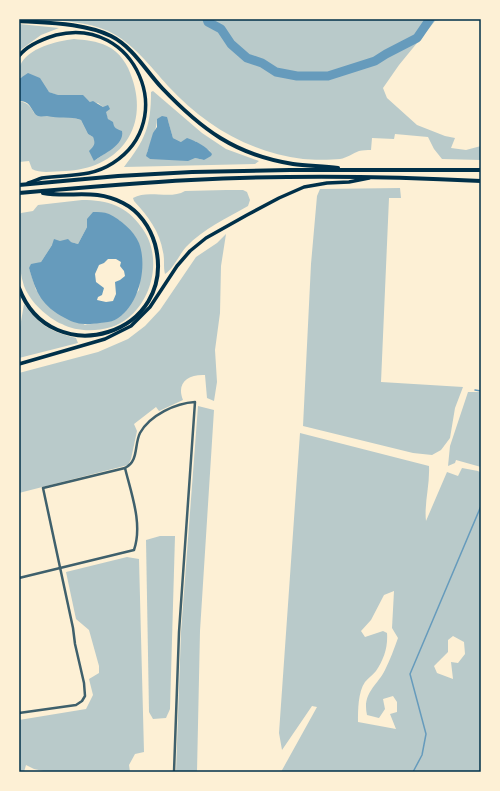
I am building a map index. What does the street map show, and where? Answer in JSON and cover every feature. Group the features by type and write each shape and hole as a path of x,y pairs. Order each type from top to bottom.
{"highway":[{"path":"19,20 73,26 103,33 113,37 123,44 156,82 186,113 210,133 254,155 280,162 356,170"},
{"path":"19,185 134,175 192,172 481,170"},
{"path":"19,193 198,180 274,178 375,177 481,181"},
{"path":"19,288 31,309 47,323 72,334 93,336 109,333 136,317 146,305 155,286 158,262 155,244 147,225 136,212 122,202 94,194 79,193 56,195 35,192"}],"main road":[{"path":"19,56 34,44 48,37 65,33 80,32 96,35 110,41 121,49 128,58 139,75 145,100 140,132 133,145 119,159 92,173 76,176 42,178 25,184"},
{"path":"19,364 105,339 131,326 150,307 177,266 190,251 206,238 279,198 304,187 327,183 349,182 375,177"}],"street":[{"path":"19,714 76,705 82,701 85,696 84,683 74,644 73,628 43,488 125,468 131,465 134,460 138,439 149,422 155,417 177,406 195,402 179,632 174,772"},
{"path":"19,578 134,550 137,520 125,468"}],"shaded area":[{"path":"43,19 446,19 435,21 399,65 383,88 387,98 417,125 445,136 455,138 451,148 466,150 481,146 481,160 442,159 434,149 428,137 395,134 394,139 372,138 371,150 359,151 340,159 303,159 264,150 229,135 197,113 168,86 133,48 117,36 100,28 84,24"},
{"path":"19,24 59,28 41,35 19,51"},
{"path":"74,39 87,40 103,44 120,55 126,64 132,78 136,97 136,114 132,130 125,143 114,154 100,163 84,169 43,172 36,171 32,169 29,161 19,162 19,101 28,105 34,113 70,117 81,120 88,134 93,137 95,141 94,161 104,154 116,129 108,119 103,107 98,103 90,102 82,95 57,95 21,77 19,79 19,67 29,54 43,46"},
{"path":"153,91 202,133 226,149 259,161 255,164 124,167 142,141 150,115 151,92","holes":["157,119 168,121 173,138 181,142 195,141 210,151 204,160 195,158 150,159 147,152 155,131"]},
{"path":"400,188 401,198 389,198 381,382 463,387 455,408 450,438 441,450 432,455 413,453 303,426 311,264 317,196 320,189"},
{"path":"243,190 247,192 250,200 248,206 200,235 183,250 165,274 164,255 159,238 153,225 133,198 145,194 173,195 185,191"},
{"path":"82,200 100,201 123,209 136,220 148,239 152,250 153,263 149,287 144,299 128,318 121,323 105,329 78,329 61,324 51,318 32,300 24,286 20,269 19,216 21,213 33,211 38,205","holes":["87,219 119,220 134,235 139,244 142,262 139,290 115,320 85,325 36,290 29,268 41,262 52,245 71,242 78,244 87,227"]},
{"path":"226,234 221,266 220,313 215,350 217,382 214,401 207,398 205,375 193,376 182,384 181,394 183,400 159,411 156,407 134,424 137,431 131,459 128,465 19,493 19,373 98,352 128,339 145,326 160,310 196,257 217,243"},
{"path":"24,304 35,318 46,327 76,338 78,343 19,358 19,333"},
{"path":"468,392 481,392 481,467 456,460 455,463 448,466 450,446"},
{"path":"198,406 214,410 200,631 197,772 176,772 181,632"},
{"path":"300,433 429,466 426,521 447,472 458,476 462,468 481,473 481,772 281,772 317,707 312,706 282,750 279,733","holes":["394,591 392,628 398,638 382,676 368,695 366,707 367,715 379,718 385,709 383,699 393,696 397,702 397,712 390,714 396,729 358,722 361,691 365,682 376,671 381,662 385,653 387,638 387,633 383,631 365,637 361,631 371,620 384,595","453,636 464,642 465,654 458,663 451,662 453,679 437,673 434,666 448,652 448,640"]},
{"path":"160,536 175,536 170,709 166,718 153,719 149,712 146,540"},
{"path":"127,557 139,559 144,752 135,754 129,765 130,772 48,772 34,769 26,765 24,772 19,772 19,720 86,709 93,695 89,679 99,673 99,666 89,630 76,619 66,572"}],"water":[{"path":"28,73 40,78 49,92 58,95 83,95 90,102 93,101 103,107 108,105 110,109 106,112 108,119 113,122 114,126 118,130 122,131 122,136 117,145 94,161 89,151 94,145 94,139 88,134 81,120 73,118 38,116 27,103 24,101 19,101 19,79"},
{"path":"162,116 167,117 173,138 181,142 187,138 201,144 212,154 211,156 204,160 195,158 188,161 150,159 146,156 153,133 157,127 157,119"},
{"path":"93,212 101,212 118,219 134,234 142,253 142,274 136,296 130,306 115,320 95,324 78,323 69,320 51,309 37,292 29,268 31,264 41,262 52,245 54,239 60,241 68,239 71,242 78,244 87,227 87,219","holes":["108,259 116,259 121,262 120,266 124,271 125,276 115,282 116,294 113,301 106,302 97,300 98,297 102,295 104,288 96,282 95,274 99,265"]}],"waterway":[{"path":"207,19 208,22 221,29 231,44 247,58 262,63 276,72 297,76 328,76 375,61 417,38 430,19"},
{"path":"475,390 481,391"},
{"path":"413,772 422,755 426,734 410,674 481,506"}]}
